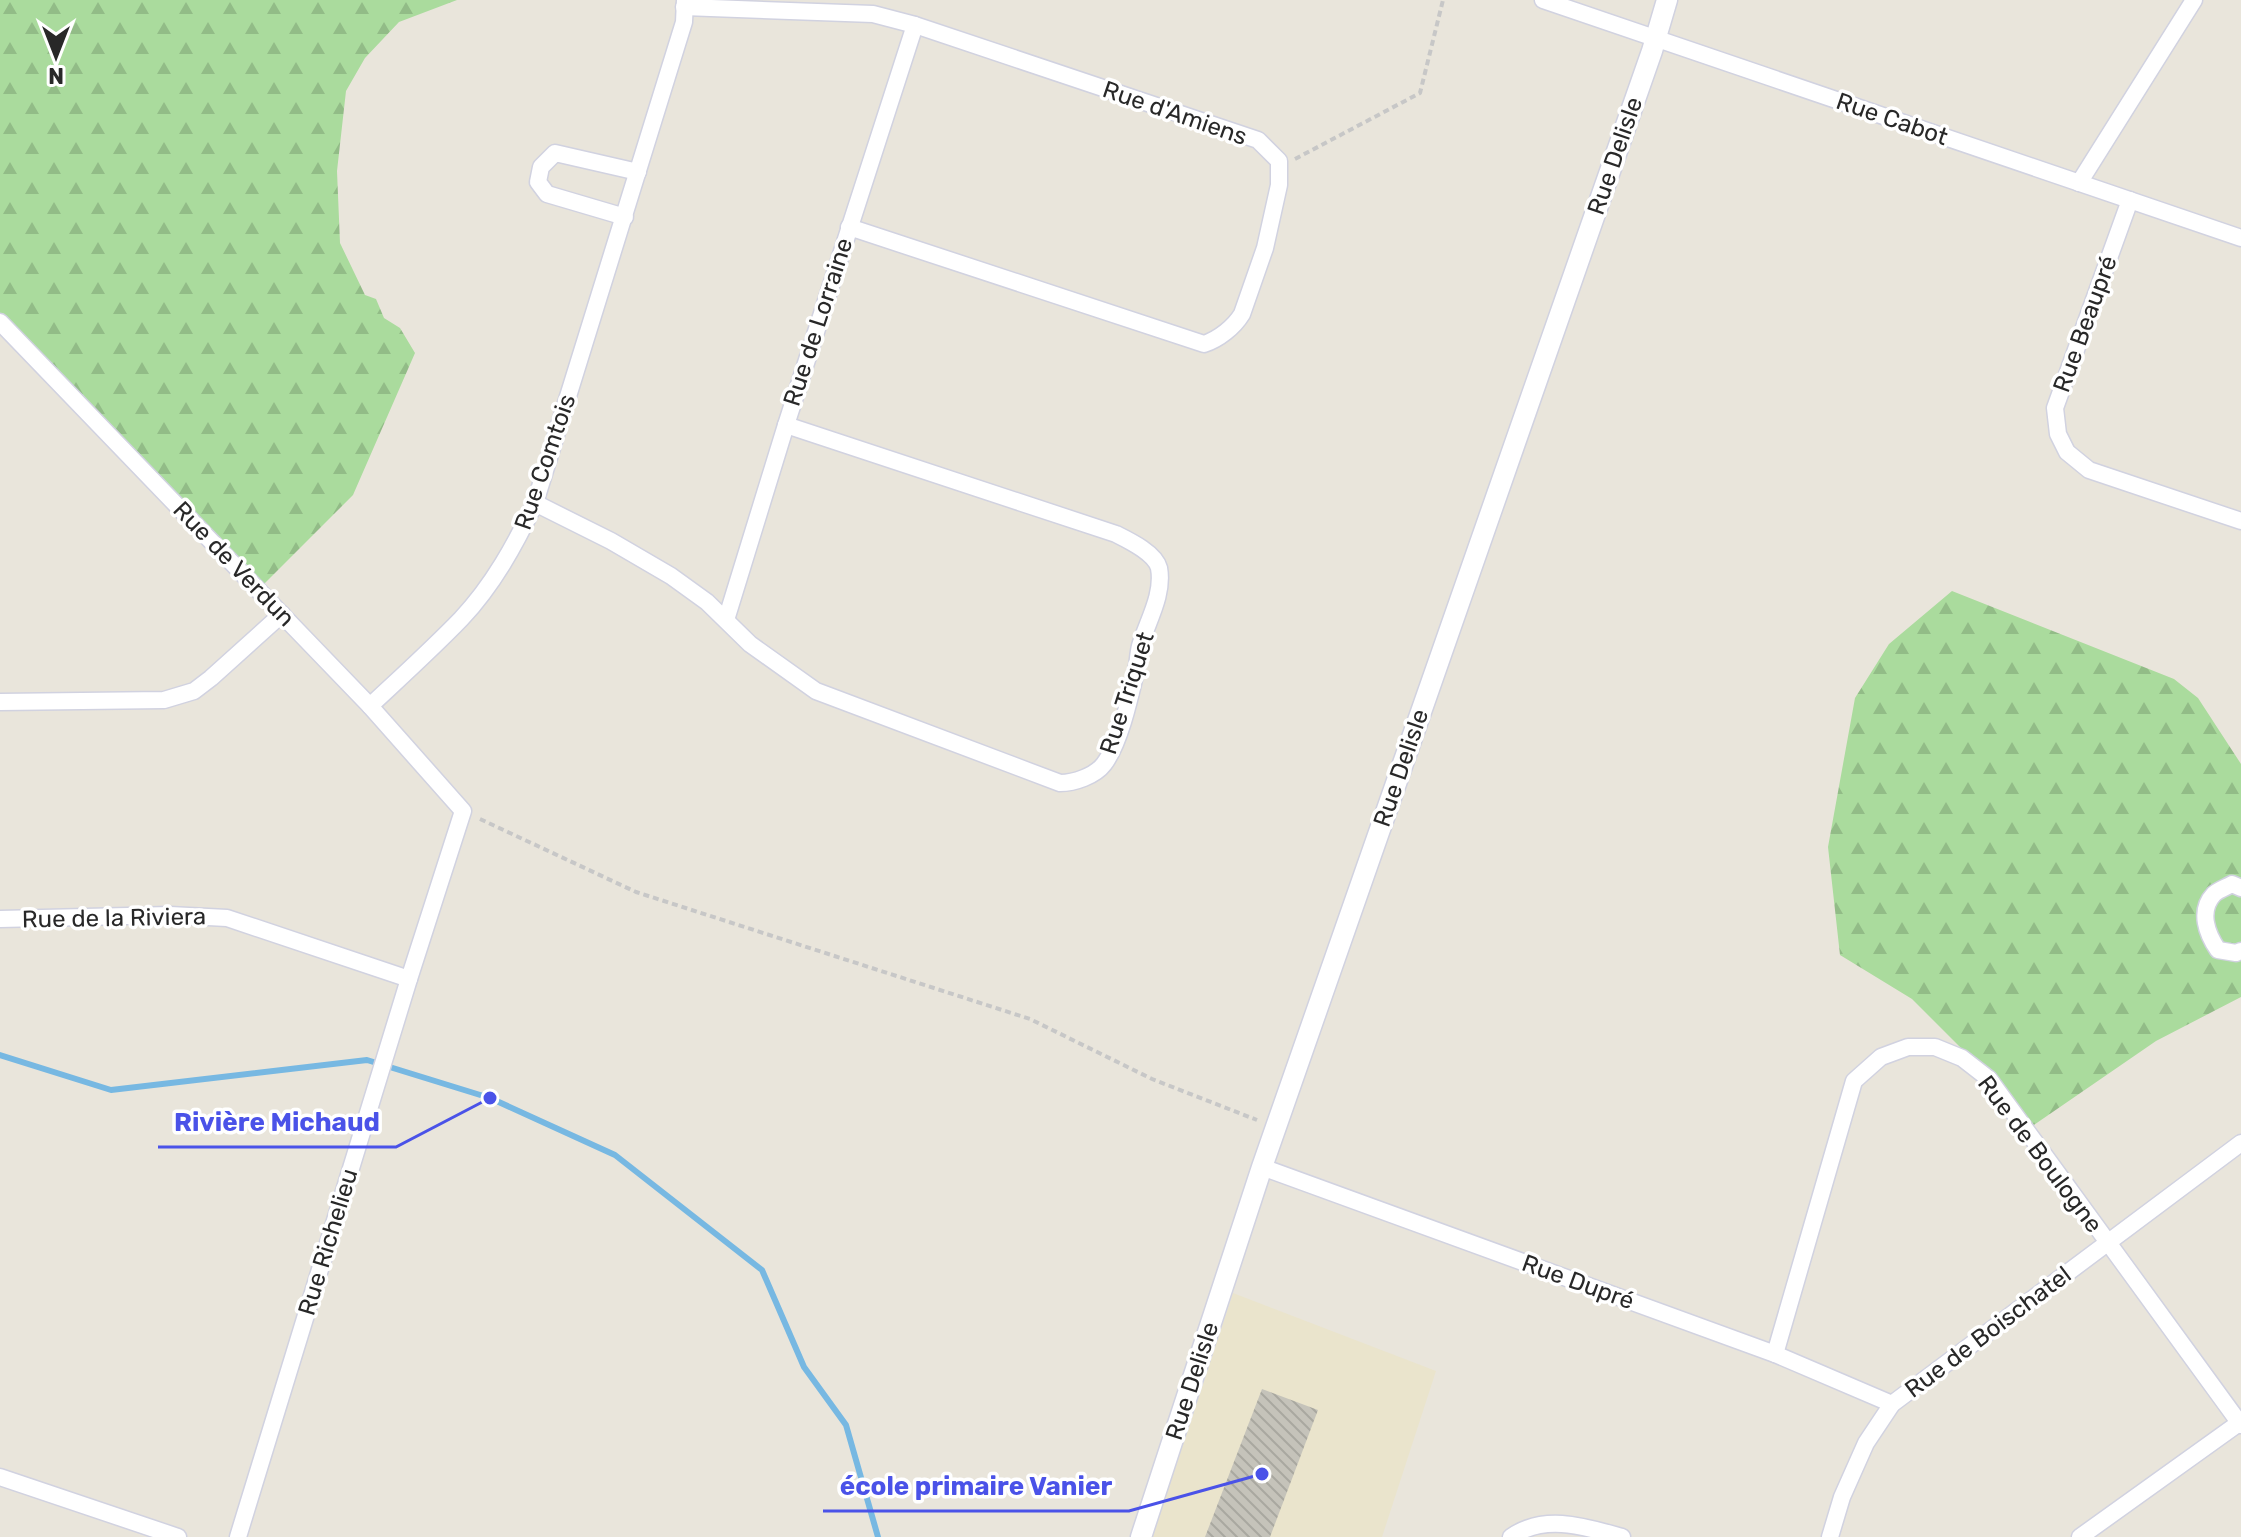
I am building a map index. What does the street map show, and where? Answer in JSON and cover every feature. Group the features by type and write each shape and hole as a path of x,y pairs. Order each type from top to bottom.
{"street":[{"name":"Rue Cabot","path":"1543,0 2241,238"},
{"name":"Rue Delisle","path":"1141,1537 1262,1167 1667,0"},
{"path":"2079,183 2194,0"},
{"name":"Rue d'Amiens","path":"684,4 873,14 915,25 1258,140 1279,161 1279,167"},
{"name":"Rue Comtois","path":"370,706 477,600 515,545 535,503 684,22 684,4"},
{"name":"Rue de Lorraine","path":"726,620 915,25"},
{"path":"625,217 547,194 538,182 541,167 555,153 638,172"},
{"path":"849,227 1204,344 1213,341 1236,323 1242,314 1265,248 1279,185 1279,167"},
{"name":"Rue Beaupré","path":"2130,200 2055,408 2058,434 2067,452 2089,470 2241,521"},
{"name":"Rue de Verdun","path":"0,322 370,706 463,811"},
{"name":"Rue Triquet","path":"535,503 611,541 671,576 707,602 750,644 816,691 1060,783 1072,783 1102,768 1114,750 1139,649 1159,588 1156,561 1116,534 786,425"},
{"path":"0,702 164,700 194,691 282,614"},
{"name":"Rue Richelieu","path":"238,1537 463,811"},
{"path":"2241,888 2232,884 2214,893 2205,911 2206,929 2218,950 2241,951"},
{"name":"Rue de la Riviera","path":"0,919 170,915 227,918 409,979"},
{"name":"Rue de Boulogne","path":"1775,1354 1854,1081 1881,1057 1908,1047 1935,1047 1962,1058 1989,1079 2240,1424"},
{"name":"Rue de Boischatel","path":"1830,1537 1842,1497 1866,1443 1892,1404 2241,1143"},
{"name":"Rue Dupré","path":"1262,1167 1775,1354 1892,1404"},
{"path":"2080,1537 2240,1424"},
{"path":"0,1477 178,1537"},
{"path":"1511,1537 1519,1531 1558,1522 1622,1537"}],"path":[{"path":"1279,167 1420,93 1443,0"},
{"path":"463,811 636,892 1030,1019 1152,1079 1276,1128"}],"shaded area":[{"path":"1233,1293 1436,1371 1382,1537 1152,1537"}],"green space":[{"path":"0,0 457,0 399,22 365,58 346,91 337,171 340,243 365,295 376,299 384,318 400,328 415,353 353,495 258,590 0,322"},
{"path":"1952,591 2174,679 2198,698 2241,764 2241,997 2156,1041 2028,1129 1991,1078 1912,999 1840,955 1828,847 1855,698 1889,644"}],"building":[{"path":"1262,1389 1318,1410 1270,1537 1205,1537"}],"waterway":[{"path":"0,1055 111,1090 367,1060 490,1098 615,1155 762,1270 804,1367 846,1425 878,1537"}],"place":[{"name":"Rivière Michaud","path":"490,1098"},
{"name":"école primaire Vanier","path":"1262,1474"}]}
